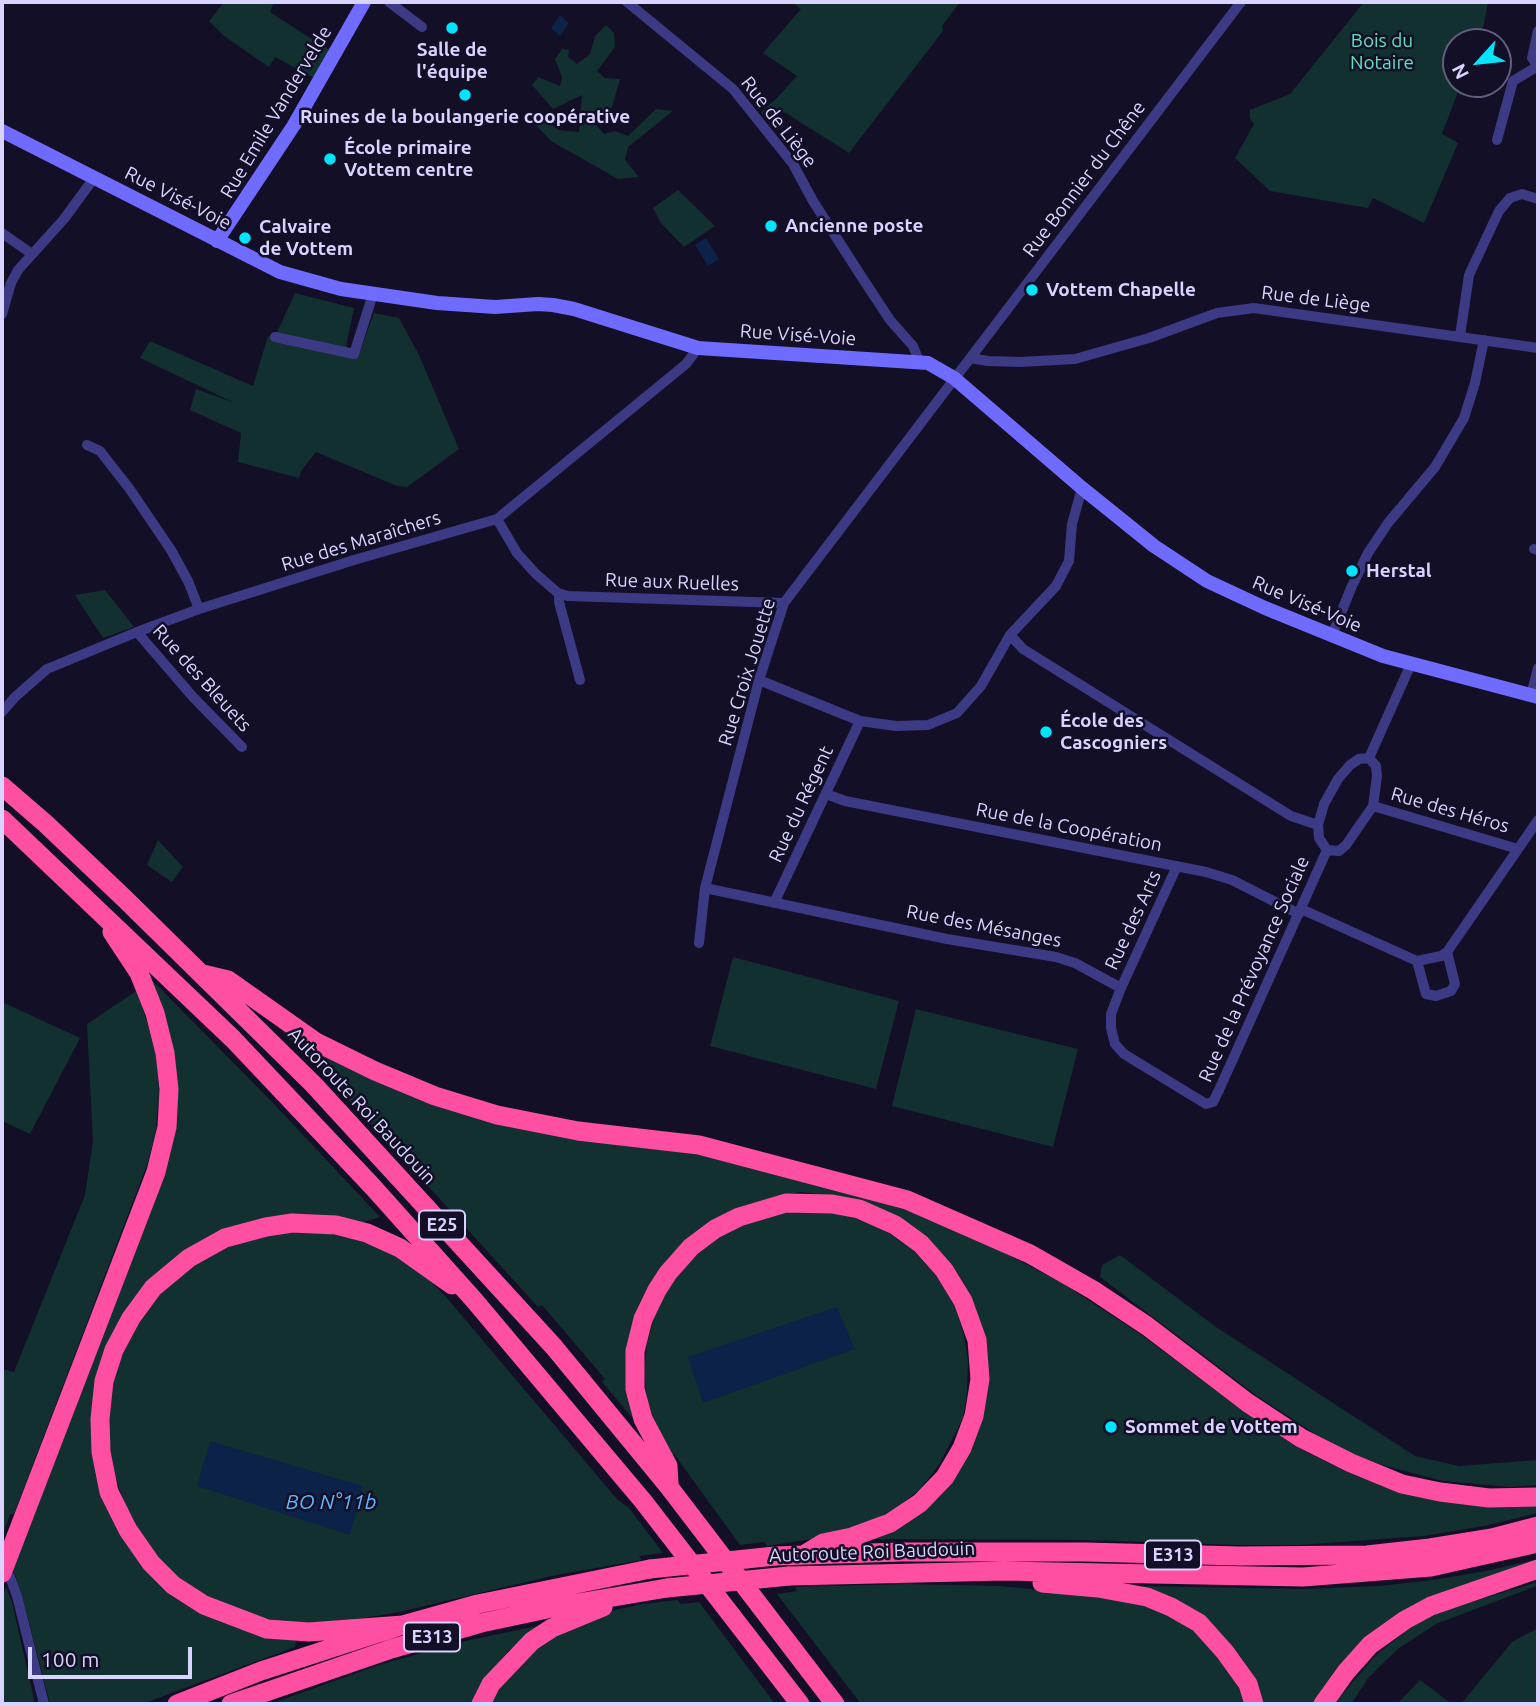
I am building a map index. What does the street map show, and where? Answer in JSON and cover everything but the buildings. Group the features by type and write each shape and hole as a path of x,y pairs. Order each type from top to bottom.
{"highway":[{"name":"Autoroute Roi Baudouin","path":"2,786 46,824 203,974 314,1085 535,1326 669,1487 835,1704"},
{"name":"E25","path":"2,819 233,1039 372,1186 474,1300 643,1501 800,1704"},
{"path":"6,1575 156,1172 167,1127 167,1065 155,1013 139,973 117,942 104,915"},
{"path":"203,974 228,979 316,1042 375,1072 435,1097 497,1115 578,1131 699,1145 907,1200 1030,1254 1093,1290 1147,1326 1269,1417 1301,1438 1351,1463 1402,1484 1440,1492 1489,1498 1538,1497"},
{"path":"669,1487 668,1466 643,1419 635,1390 635,1351 643,1319 668,1273 691,1247 715,1229 739,1217 786,1203 832,1204 859,1209 895,1225 921,1244 944,1269 963,1301 977,1340 980,1380 974,1416 962,1448 945,1477 920,1503 890,1524 852,1537 823,1543 805,1554"},
{"path":"403,1625 309,1632 267,1629 204,1605 173,1585 151,1563 128,1530 109,1492 100,1419 104,1381 114,1350 131,1318 153,1288 189,1258 213,1244 265,1227 292,1223 336,1225 367,1233 400,1248 474,1300"},
{"name":"E313","path":"177,1704 261,1671 403,1625 478,1604 650,1569 805,1554 927,1552 1367,1555 1492,1538 1538,1526"},
{"name":"E313","path":"1004,1571 1303,1577 1432,1567 1538,1543"},
{"path":"1323,1704 1370,1645 1405,1620 1431,1606 1538,1569"},
{"name":"Autoroute Roi Baudouin","path":"231,1704 391,1649 481,1623 566,1605 667,1588 789,1576 1004,1571"},
{"path":"1004,1571 1034,1582 1098,1588 1135,1595 1171,1607 1199,1623 1225,1652 1248,1684 1254,1704"},
{"path":"481,1704 491,1684 532,1641 552,1628 640,1593"},
{"path":"771,1664 786,1704"}],"street":[{"path":"389,2 422,27"},
{"name":"Rue de Liège","path":"627,2 733,89 793,164 890,320 913,346 919,361"},
{"name":"Rue Bonnier du Chêne","path":"954,378 1241,2"},
{"name":"Rue Emile Vandervelde","path":"217,241 294,125 363,4"},
{"path":"1497,140 1513,82 1538,65 1532,58 1538,31"},
{"name":"Rue Visé-Voie","path":"2,131 280,272 341,289 437,303 495,307 538,304 574,309 698,348 919,361 942,369 1154,546 1207,581 1254,604 1383,656 1535,696"},
{"path":"2,314 11,283 18,270 64,219 94,178"},
{"path":"1461,336 1469,275 1499,211 1510,198 1522,194 1538,199"},
{"path":"2,233 32,254"},
{"path":"275,337 354,354 373,294"},
{"name":"Rue de Liège","path":"970,358 1020,362 1075,359 1149,338 1217,313 1254,308 1538,348"},
{"path":"1332,635 1368,553 1388,523 1435,467 1464,418 1475,383 1483,340"},
{"name":"Rue des Maraîchers","path":"4,706 47,669 137,632 354,560 497,519 686,364 698,348"},
{"name":"Rue Croix Jouette","path":"699,943 705,888 759,680 784,603 954,378"},
{"path":"87,445 100,451 129,488 171,550 200,609"},
{"path":"759,680 860,721 896,726 928,725 957,713 981,686 1010,635 1056,586 1069,561 1072,524 1082,488"},
{"path":"497,519 517,553 559,594 580,680"},
{"name":"Rue aux Ruelles","path":"559,594 784,603"},
{"name":"Rue des Bleuets","path":"137,632 192,697 242,747"},
{"path":"1010,635 1023,649 1291,816 1318,825"},
{"path":"1369,758 1411,664"},
{"path":"1535,696 1538,668"},
{"name":"Rue du Régent","path":"774,903 860,721"},
{"path":"1369,758 1376,766 1377,776 1373,806 1346,845 1339,851 1327,850 1319,838 1318,825 1324,804 1343,772 1354,761 1369,758"},
{"name":"Rue de la Coopération","path":"826,794 845,801 1221,876 1417,961"},
{"name":"Rue des Héros","path":"1373,806 1518,849"},
{"path":"1447,952 1455,984 1451,991 1436,996 1426,993 1417,961 1447,952 1538,820"},
{"name":"Rue de la Prévoyance Sociale","path":"1121,988 1110,1020 1113,1039 1118,1049 1139,1065 1196,1099 1206,1104 1213,1102 1327,850"},
{"name":"Rue des Arts","path":"1121,988 1177,866"},
{"name":"Rue des Mésanges","path":"705,888 969,943 1056,957 1074,963 1121,988"},
{"path":"6,1575 17,1596 44,1704"}],"green space":[{"path":"224,2 274,2 270,12 329,50 314,78 275,57 269,67 224,36 209,21"},
{"path":"792,2 960,2 942,26 943,31 849,153 786,113 773,112 765,117 761,112 797,76 763,53 801,9"},
{"name":"Bois du Notaire","path":"1364,2 1488,2 1482,28 1442,28 1442,98 1456,98 1442,134 1458,143 1424,223 1373,198 1368,208 1270,191 1235,158 1254,124 1250,118 1250,110 1290,94"},
{"path":"606,25 614,33 615,47 597,71 605,78 620,79 612,107 595,124 604,134 615,131 628,136 656,109 673,111 628,147 625,160 639,177 618,179 551,141 531,120 541,115 558,130 579,132 582,95 553,109 532,85 538,77 560,86 562,77 555,59 562,49 569,50 568,57 577,64 590,54 595,36"},
{"path":"678,190 715,226 684,247 661,223 653,208"},
{"path":"295,293 354,308 346,346 354,354 359,354 374,313 399,318 419,355 459,449 407,487 397,486 316,452 301,471 299,478 238,462 241,433 190,410 196,389 235,403 140,358 150,341 253,386 268,336 275,337"},
{"path":"105,590 134,627 103,638 75,595"},
{"path":"158,840 183,867 172,882 147,865"},
{"path":"733,957 899,1001 876,1089 710,1046"},
{"path":"151,979 380,1217 360,1223 252,1221 124,1315 97,1453 171,1588 292,1637 296,1641 295,1647 142,1704 50,1704 13,1569 171,1128"},
{"path":"136,991 156,1055 159,1090 156,1130 148,1162 14,1514 10,1514 2,1538 2,1369 14,1372 85,1195 93,1141 87,1024"},
{"path":"2,1002 80,1038 30,1134 2,1121"},
{"path":"916,1009 1078,1049 1053,1147 892,1106"},
{"path":"266,1014 384,1080 696,1149 913,1212 983,1242 1062,1283 1140,1334 1265,1427 1308,1453 1356,1476 1394,1489 1538,1504 1538,1513 1424,1536 1299,1545 870,1539 898,1529 980,1427 976,1308 959,1276 939,1250 832,1196 801,1192 774,1197 746,1205 714,1220 649,1290 635,1421 602,1382 605,1379 542,1305 538,1307 378,1131"},
{"path":"787,1211 821,1211 853,1217 884,1230 913,1250 937,1277 954,1304 964,1335 968,1361 967,1393 963,1418 939,1465 920,1489 894,1510 844,1534 767,1546 764,1542 740,1545 674,1454 670,1456 648,1408 644,1373 647,1344 665,1292 681,1269 704,1247 758,1217"},
{"path":"273,1233 330,1234 361,1241 395,1254 419,1270 446,1297 617,1499 629,1508 663,1553 639,1556 642,1560 556,1575 399,1612 347,1621 311,1623 257,1617 203,1595 179,1578 160,1560 139,1531 124,1503 113,1469 108,1438 110,1406 113,1383 122,1356 141,1318 160,1294 188,1269 244,1240"},
{"path":"1120,1255 1216,1327 1415,1456 1459,1466 1538,1460 1538,1485 1510,1487 1443,1481 1382,1465 1348,1452 1320,1437 1257,1396 1100,1277 1102,1265"},
{"path":"1538,1559 1412,1609 1318,1704 1264,1704 1256,1682 1224,1637 1200,1614 1141,1586 1305,1589 1379,1586 1486,1571"},
{"path":"1538,1582 1538,1585 1436,1624 1399,1648 1369,1677 1351,1704 1334,1704 1375,1656 1412,1626 1445,1610"},
{"path":"905,1584 999,1586 1127,1598 1181,1619 1226,1661 1248,1704 861,1704 777,1594 797,1591 795,1587"},
{"path":"6,1587 12,1602 35,1704 2,1704 2,1597"},
{"path":"677,1600 681,1604 699,1602 775,1704 488,1704 492,1695 540,1642 611,1611"},
{"path":"542,1625 508,1651 484,1680 472,1704 270,1704 379,1665 465,1641"},
{"path":"1538,1628 1538,1704 1461,1704 1512,1642"},
{"path":"1420,1680 1452,1704 1397,1704"}],"water":[{"path":"560,15 569,23 560,36 551,28"},
{"path":"706,238 719,259 708,266 695,245"},
{"path":"837,1307 855,1349 703,1403 688,1357"},
{"name":"BO N°11b","path":"210,1441 363,1486 350,1535 197,1486"}],"place":[{"name":"Salle de l'équipe","path":"452,28"},
{"name":"Ruines de la boulangerie coopérative","path":"465,95"},
{"name":"École primaire Vottem centre","path":"330,159"},
{"name":"Ancienne poste","path":"771,226"},
{"name":"Calvaire de Vottem","path":"245,238"},
{"name":"Vottem Chapelle","path":"1032,290"},
{"name":"Herstal","path":"1352,571"},
{"name":"École des Cascogniers","path":"1046,732"},
{"name":"Sommet de Vottem","path":"1111,1427"}]}
